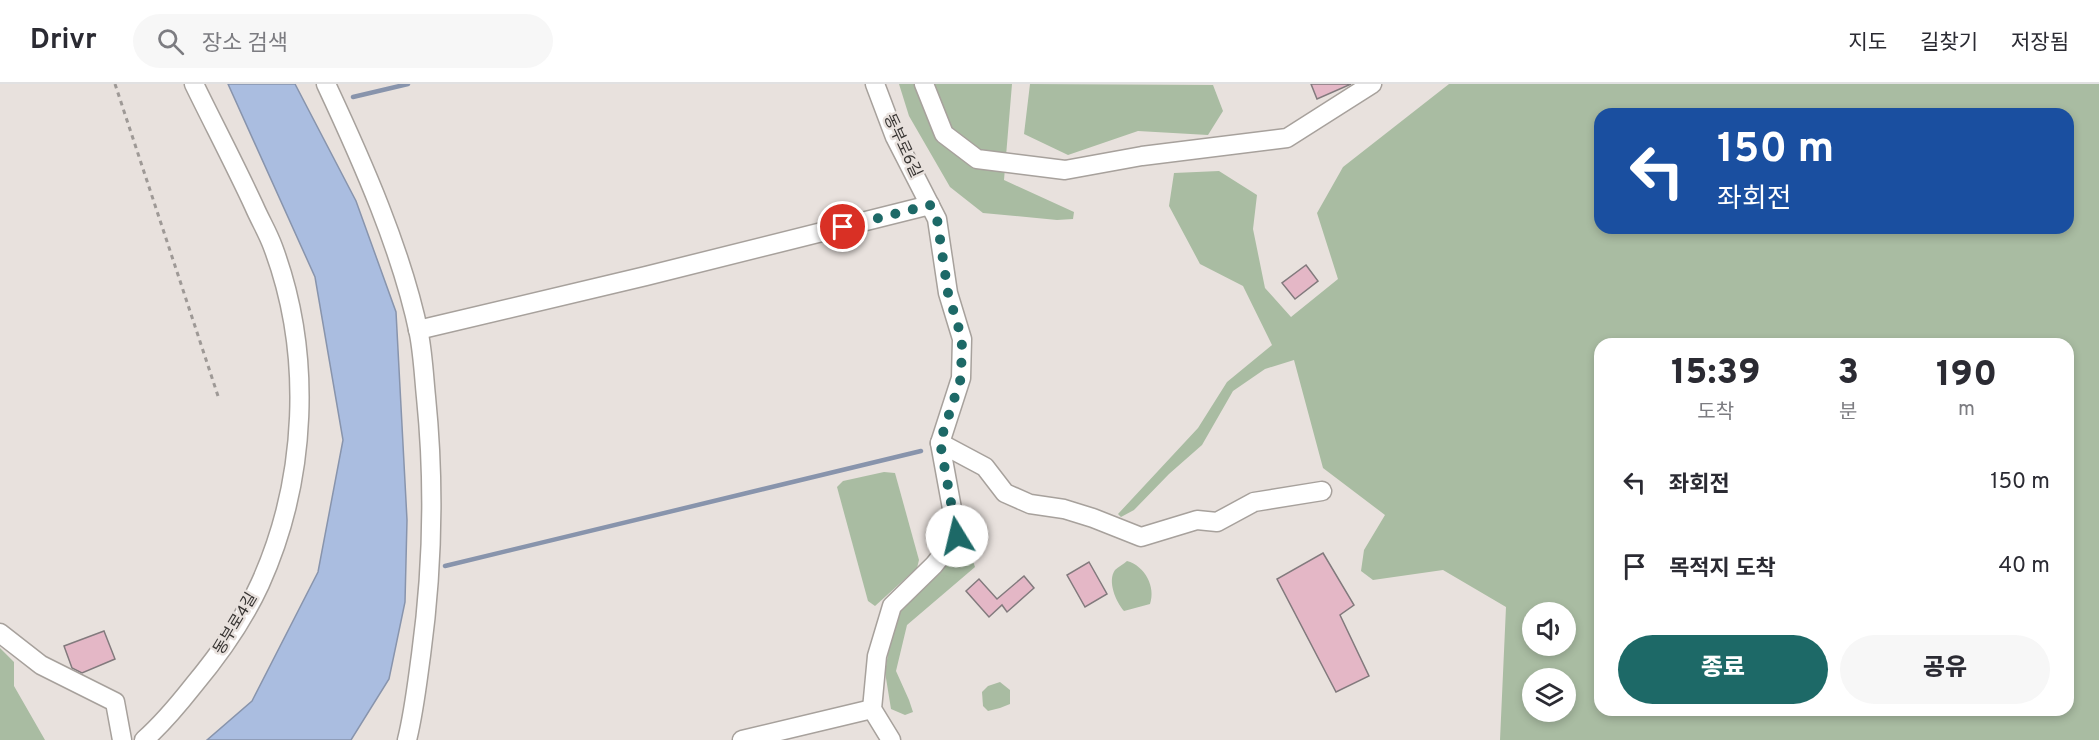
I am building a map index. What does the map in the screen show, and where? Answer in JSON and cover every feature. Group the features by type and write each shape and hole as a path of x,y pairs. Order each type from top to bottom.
{"lane":[{"name":"동부로4길","path":"144,740 156,730 212,663 259,585 275,546 291,488 297,442 300,385 296,335 286,291 273,247 194,84"},
{"path":"326,84 389,233 418,330 430,437 433,499 432,551 423,645 407,740"},
{"name":"동부로6길","path":"872,709 877,656 892,606 934,565 957,536 940,442 961,378 962,339 948,293 937,219 895,137 875,84"},
{"path":"924,84 944,134 977,159 1065,170 1142,156 1287,138 1372,84"},
{"path":"418,330 930,205"},
{"path":"940,442 985,467 1005,493 1030,504 1064,509 1093,518 1141,537 1197,520 1217,522 1254,502 1322,491"},
{"path":"0,633 40,664 115,702 122,740"},
{"path":"742,740 872,709 891,740"}],"path":[{"path":"115,84 219,399"}],"green space":[{"path":"899,84 1012,84 1004,180 1074,212 1073,219 1057,220 983,213 950,187 909,116"},
{"path":"1030,84 1213,85 1223,111 1208,135 1138,131 1068,155 1024,134"},
{"path":"1449,84 2099,84 2099,740 1500,740 1506,607 1443,570 1373,580 1361,571 1364,550 1385,515 1323,468 1294,360 1265,369 1233,391 1202,445 1169,474 1134,510 1121,517 1118,514 1198,428 1227,382 1272,345 1243,286 1200,264 1169,206 1174,173 1219,171 1257,195 1253,229 1265,288 1291,317 1338,279 1317,213 1343,167"},
{"path":"884,472 895,473 919,560 917,568 875,606 868,601 837,487 843,481"},
{"path":"970,552 975,567 907,625 896,671 913,712 905,715 891,709 885,672 891,636 901,610 957,553"},
{"path":"1127,561 1139,567 1148,578 1151,597 1150,604 1124,611 1116,597 1112,580 1115,570"},
{"path":"0,648 14,662 14,686 45,740 0,740"},
{"path":"1000,682 1010,690 1010,704 988,711 983,706 982,692 988,686"}],"water":[{"path":"228,84 295,84 356,201 396,312 407,520 405,602 389,679 351,740 207,740 252,701 318,572 343,440 315,277"}],"building":[{"path":"1311,84 1351,84 1317,99"},
{"path":"1306,265 1318,281 1295,299 1282,283"},
{"path":"1323,553 1354,605 1340,615 1369,676 1336,692 1277,579"},
{"path":"1089,562 1107,594 1085,607 1067,575"},
{"path":"1024,576 1034,588 1007,612 1002,605 989,617 966,591 979,579 997,599"},
{"path":"104,631 115,659 82,673 72,668 64,646"}],"waterway":[{"path":"353,97 408,84"},
{"path":"445,566 921,451"}],"route":[{"path":"843,227 930,205 937,219 948,293 962,339 961,378 940,442 957,536"}]}
